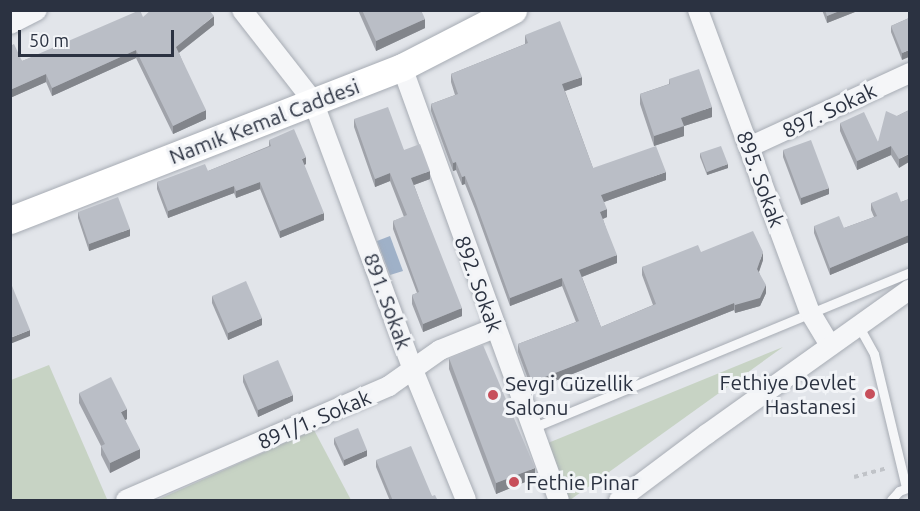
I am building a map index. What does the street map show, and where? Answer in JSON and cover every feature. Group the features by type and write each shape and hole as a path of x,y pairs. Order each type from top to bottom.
{"street":[{"path":"10,24 37,10"},
{"name":"891. Sokak","path":"242,10 313,101 413,370 466,501"},
{"name":"Namık Kemal Caddesi","path":"10,220 402,67 513,10"},
{"name":"895. Sokak","path":"698,10 810,312 830,345"},
{"name":"892. Sokak","path":"402,67 559,501"},
{"name":"897. Sokak","path":"749,147 909,73"},
{"path":"619,501 909,289"},
{"name":"891/1. Sokak","path":"126,501 389,386 440,350 495,328"}],"lane":[{"path":"532,428 909,272"},
{"path":"858,325 874,354 908,487 891,501"}],"path":[{"path":"854,477 901,465"}],"green space":[{"path":"783,347 570,500 548,443"},
{"path":"49,365 107,499 11,500 11,380"},
{"path":"314,430 351,500 157,500"}],"water":[{"path":"390,236 403,271 390,275 377,241"}],"building":[{"path":"140,10 143,17 151,10 209,10 214,16 176,47 206,110 173,126 136,50 52,88 46,74 10,90 10,46 14,44 22,61"},
{"path":"362,10 421,10 425,19 376,41"},
{"path":"825,10 842,10 827,16"},
{"path":"909,18 909,50 902,53 891,26"},
{"path":"560,21 582,77 562,84 593,168 656,146 666,172 601,195 607,209 600,212 617,255 579,270 601,327 656,304 642,267 698,245 701,252 753,231 763,252 757,269 766,285 760,298 735,305 734,303 532,382 518,344 579,321 562,278 510,298 465,176 462,177 456,162 453,163 431,104 458,94 451,74 528,43 525,35"},
{"path":"699,69 712,107 681,118 684,126 654,136 640,94 670,84 669,79"},
{"path":"388,107 404,150 420,144 430,171 411,178 462,308 423,324 412,295 419,292 393,221 407,215 390,173 375,179 354,119"},
{"path":"909,110 909,154 899,159 891,146 857,161 840,123 864,112 878,142 886,111 897,116"},
{"path":"294,129 306,157 302,159 324,213 280,231 260,182 236,191 234,186 168,211 157,182 205,164 208,171 271,146 269,140"},
{"path":"811,140 829,188 801,198 783,150"},
{"path":"721,146 728,164 707,172 700,153"},
{"path":"897,192 901,202 909,199 909,235 830,268 814,226 839,216 844,228 877,216 871,203"},
{"path":"118,197 130,229 89,244 78,212"},
{"path":"10,281 30,330 10,338"},
{"path":"246,281 262,318 228,333 212,296"},
{"path":"483,345 535,468 496,483 449,358"},
{"path":"278,360 293,395 258,410 243,375"},
{"path":"111,377 127,409 121,412 140,449 110,463 101,446 105,444 79,393"},
{"path":"358,428 367,450 344,460 334,438"},
{"path":"411,446 432,496 435,495 438,501 393,501 376,460"}],"place":[{"name":"Fethiye Devlet Hastanesi","path":"870,394"},
{"name":"Sevgi Güzellik Salonu","path":"493,395"},
{"name":"Fethie Pinar","path":"514,482"}]}
